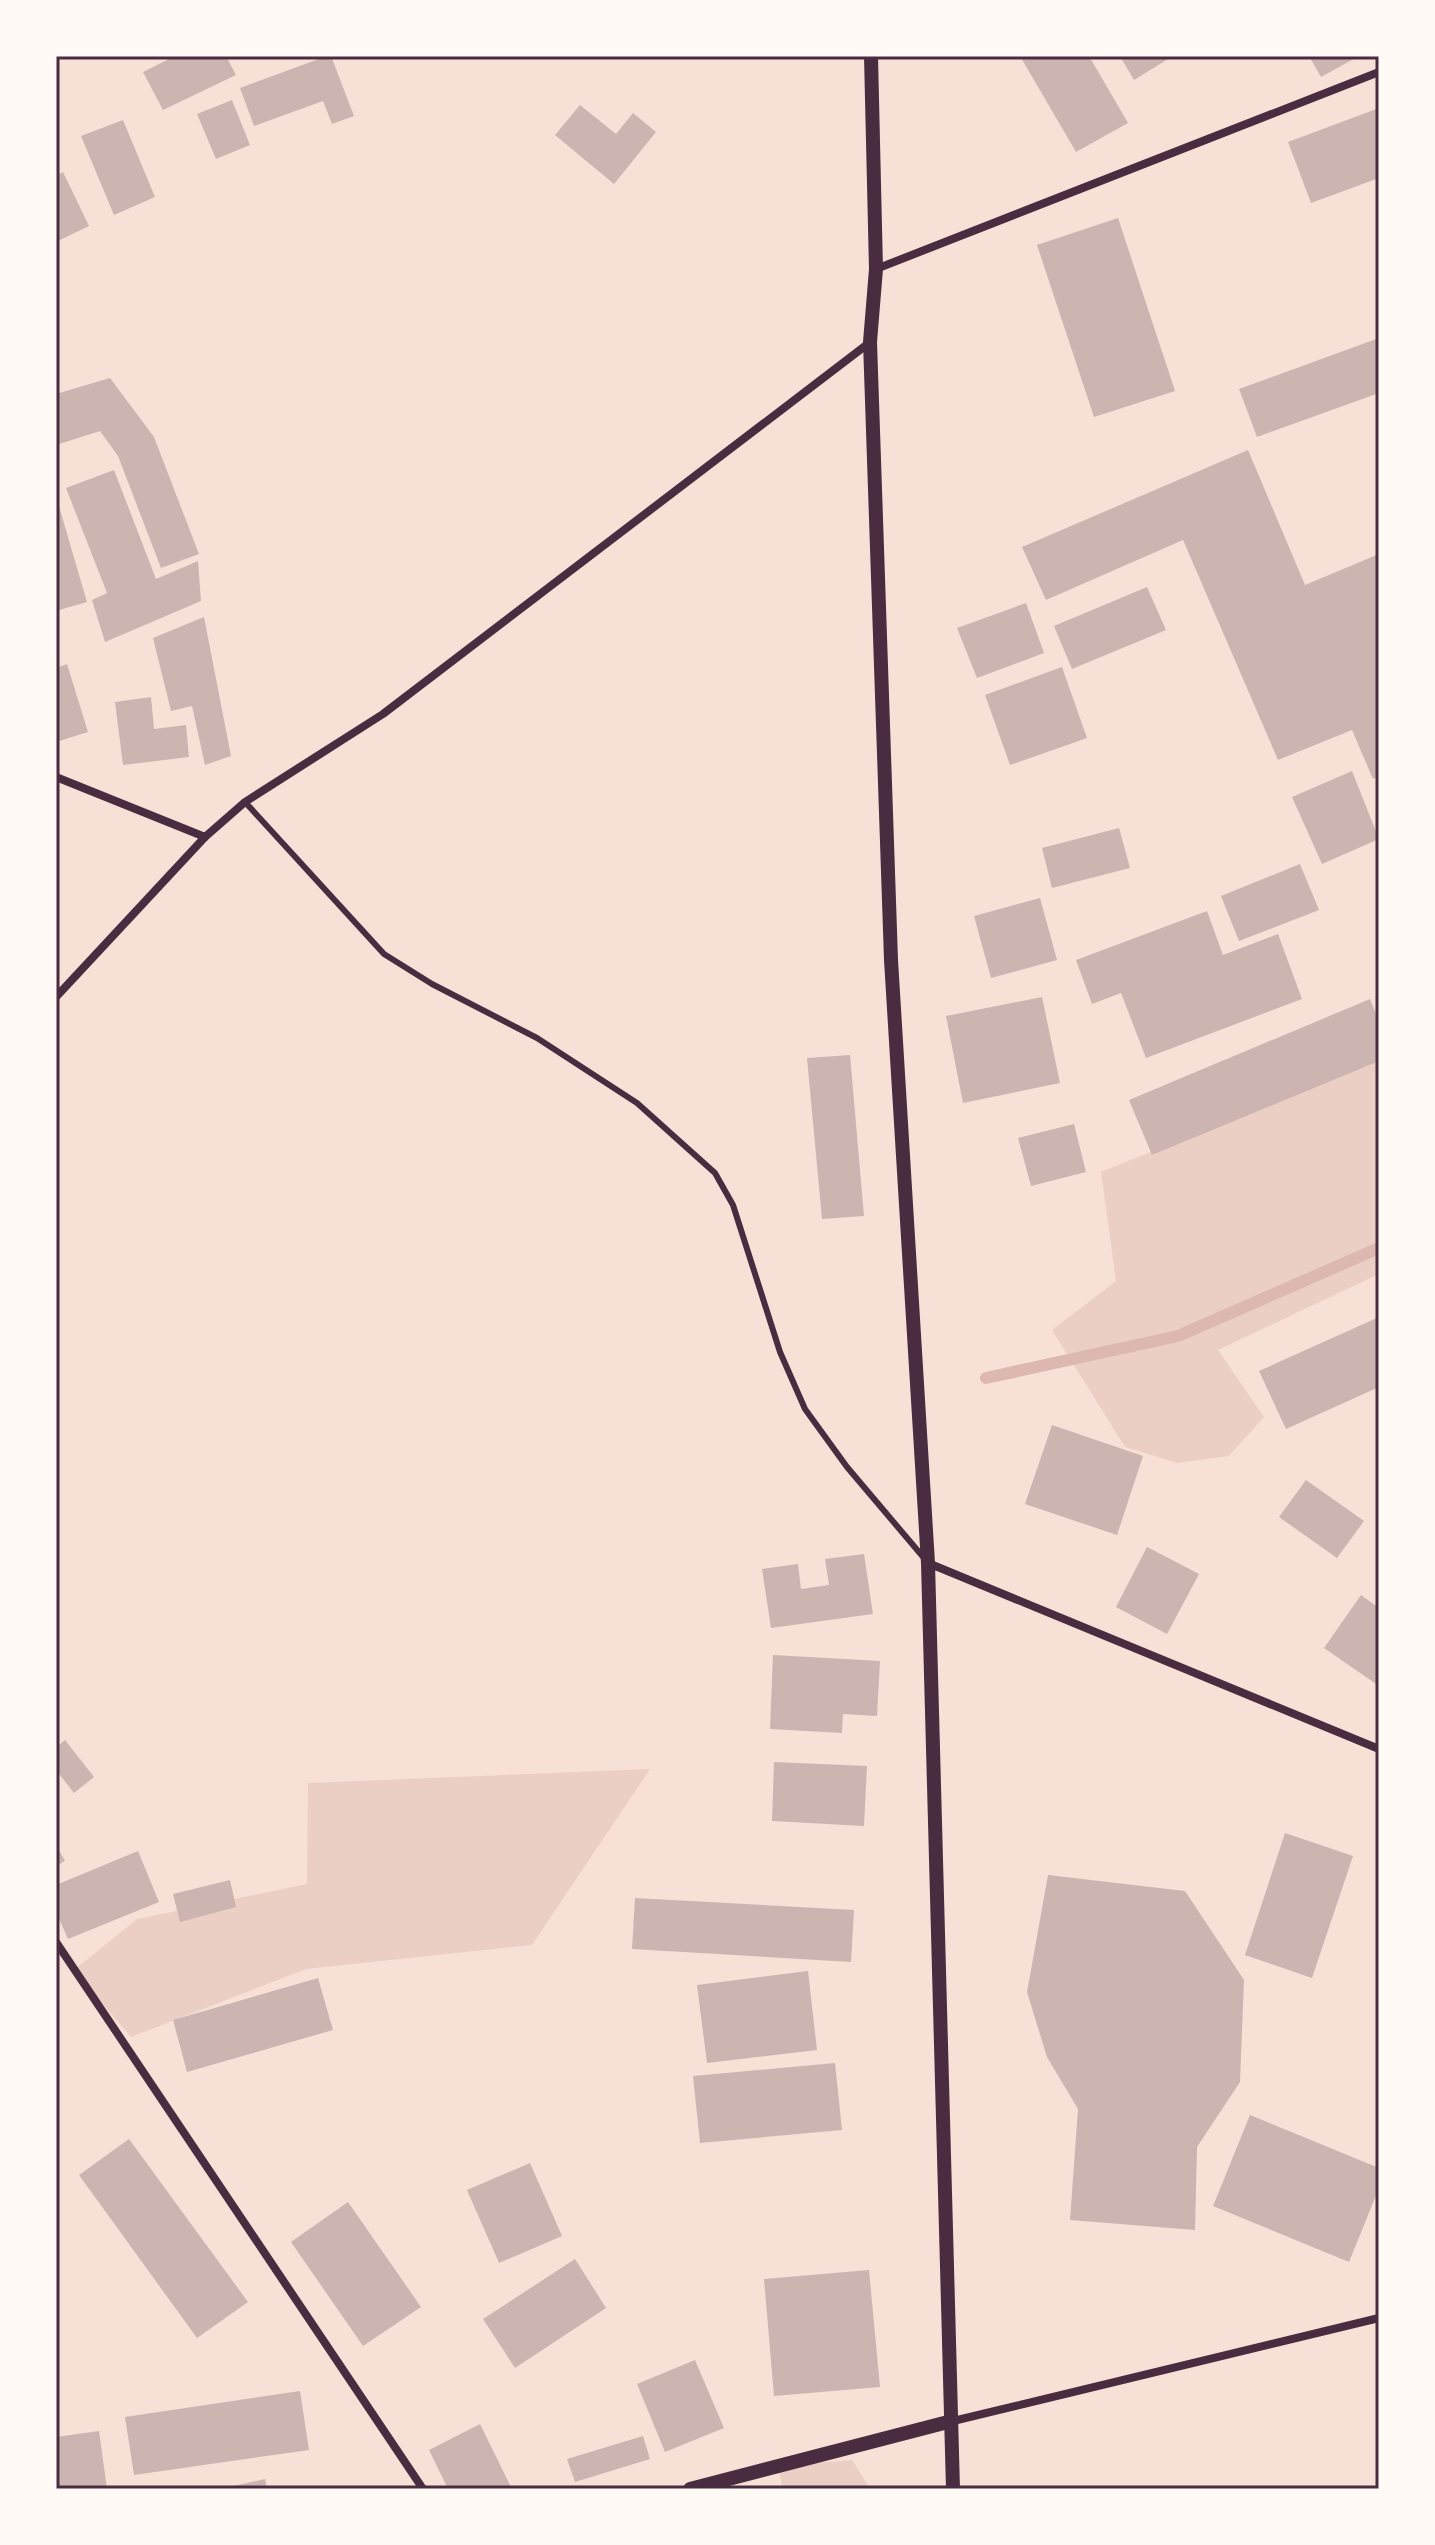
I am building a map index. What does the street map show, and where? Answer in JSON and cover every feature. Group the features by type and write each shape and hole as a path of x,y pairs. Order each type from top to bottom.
{"street":[{"path":"871,56 876,269 870,342 891,960 928,1563 948,2422 953,2489"},
{"path":"876,269 1379,72"},
{"path":"56,997 205,837 245,802 383,714 870,342"},
{"path":"56,777 205,837"},
{"path":"928,1563 1379,1749"},
{"path":"56,1942 423,2489"},
{"path":"690,2489 948,2422 1379,2318"}],"lane":[{"path":"245,802 384,954 432,984 537,1038 637,1103 715,1173 733,1205 780,1352 805,1409 847,1467 928,1563"}],"shaded area":[{"path":"1379,1060 1379,1274 1218,1350 1264,1417 1229,1456 1177,1463 1125,1447 1052,1330 1116,1281 1101,1172"},
{"path":"650,1769 532,1945 306,1969 131,2037 74,1970 137,1919 307,1884 308,1783"},
{"path":"852,2460 870,2489 783,2489 778,2466"}],"building":[{"path":"175,56 226,56 236,75 163,110 143,72"},
{"path":"331,56 354,116 332,124 323,101 254,126 240,88"},
{"path":"1020,56 1089,56 1128,123 1076,152"},
{"path":"1120,56 1173,56 1134,80"},
{"path":"1309,56 1359,56 1321,77"},
{"path":"232,100 250,145 216,159 197,114"},
{"path":"580,105 616,134 633,113 656,132 614,184 555,135"},
{"path":"1379,108 1379,178 1311,203 1288,142"},
{"path":"123,120 155,197 114,215 81,136"},
{"path":"63,172 89,226 56,242 56,176"},
{"path":"1118,218 1175,391 1094,417 1037,245"},
{"path":"1379,338 1379,393 1257,437 1239,389"},
{"path":"110,378 154,437 199,554 161,568 118,456 100,431 56,445 56,394"},
{"path":"1248,450 1305,585 1379,554 1379,776 1373,779 1352,730 1278,760 1183,540 1046,600 1022,547"},
{"path":"114,470 156,579 198,561 201,601 105,642 92,600 107,593 66,488"},
{"path":"56,496 87,602 56,611"},
{"path":"1147,587 1166,630 1072,669 1054,626"},
{"path":"1026,603 1044,653 977,678 957,628"},
{"path":"204,617 231,756 205,765 192,706 171,711 153,638"},
{"path":"67,664 88,732 56,742 56,668"},
{"path":"1062,667 1087,738 1010,765 985,695"},
{"path":"151,697 154,729 186,725 189,757 123,765 115,702"},
{"path":"1352,771 1379,839 1322,864 1292,797"},
{"path":"1119,828 1130,868 1052,888 1042,848"},
{"path":"1300,864 1319,910 1239,941 1221,896"},
{"path":"1040,898 1057,960 991,978 974,916"},
{"path":"1207,911 1223,955 1278,934 1302,999 1146,1058 1121,993 1092,1004 1076,960"},
{"path":"1042,997 1060,1083 963,1103 946,1016"},
{"path":"1370,999 1379,1021 1379,1061 1152,1155 1129,1100"},
{"path":"850,1055 864,1216 822,1219 807,1058"},
{"path":"1074,1124 1086,1172 1031,1186 1018,1138"},
{"path":"1379,1317 1379,1387 1286,1429 1259,1371"},
{"path":"1052,1425 1143,1456 1117,1535 1025,1504"},
{"path":"1306,1480 1364,1521 1337,1558 1279,1517"},
{"path":"1147,1547 1199,1574 1167,1634 1116,1607"},
{"path":"864,1554 873,1614 771,1628 762,1569 798,1564 801,1589 829,1585 825,1559"},
{"path":"1361,1595 1379,1608 1379,1686 1324,1648"},
{"path":"773,1655 880,1661 877,1716 843,1714 842,1733 770,1729"},
{"path":"65,1740 94,1777 74,1793 56,1770 56,1748"},
{"path":"774,1762 867,1766 864,1826 772,1821"},
{"path":"1285,1833 1353,1856 1312,1978 1245,1955"},
{"path":"56,1845 65,1861 56,1866"},
{"path":"138,1851 159,1902 68,1939 56,1912 56,1885"},
{"path":"1048,1875 1185,1891 1244,1980 1240,2082 1197,2147 1195,2230 1070,2220 1078,2109 1047,2057 1027,1992"},
{"path":"230,1880 236,1907 180,1922 173,1894"},
{"path":"635,1898 854,1910 851,1962 632,1949"},
{"path":"808,1971 817,2050 707,2063 697,1985"},
{"path":"318,1978 333,2030 187,2072 173,2020"},
{"path":"835,2063 842,2130 700,2143 693,2076"},
{"path":"1250,2115 1379,2168 1379,2188 1349,2262 1213,2206"},
{"path":"129,2139 248,2302 197,2338 79,2175"},
{"path":"530,2163 562,2236 499,2263 467,2190"},
{"path":"348,2202 421,2307 363,2346 291,2242"},
{"path":"575,2259 606,2308 515,2368 483,2319"},
{"path":"869,2270 880,2387 774,2396 764,2279"},
{"path":"695,2360 724,2428 665,2452 637,2384"},
{"path":"300,2391 309,2450 134,2475 125,2417"},
{"path":"480,2424 512,2489 448,2489 429,2450"},
{"path":"99,2431 107,2489 56,2489 56,2437"},
{"path":"643,2436 650,2459 575,2482 567,2459"},
{"path":"265,2479 267,2489 225,2489 225,2488"}],"waterway":[{"path":"986,1378 1178,1336 1379,1248"}]}
